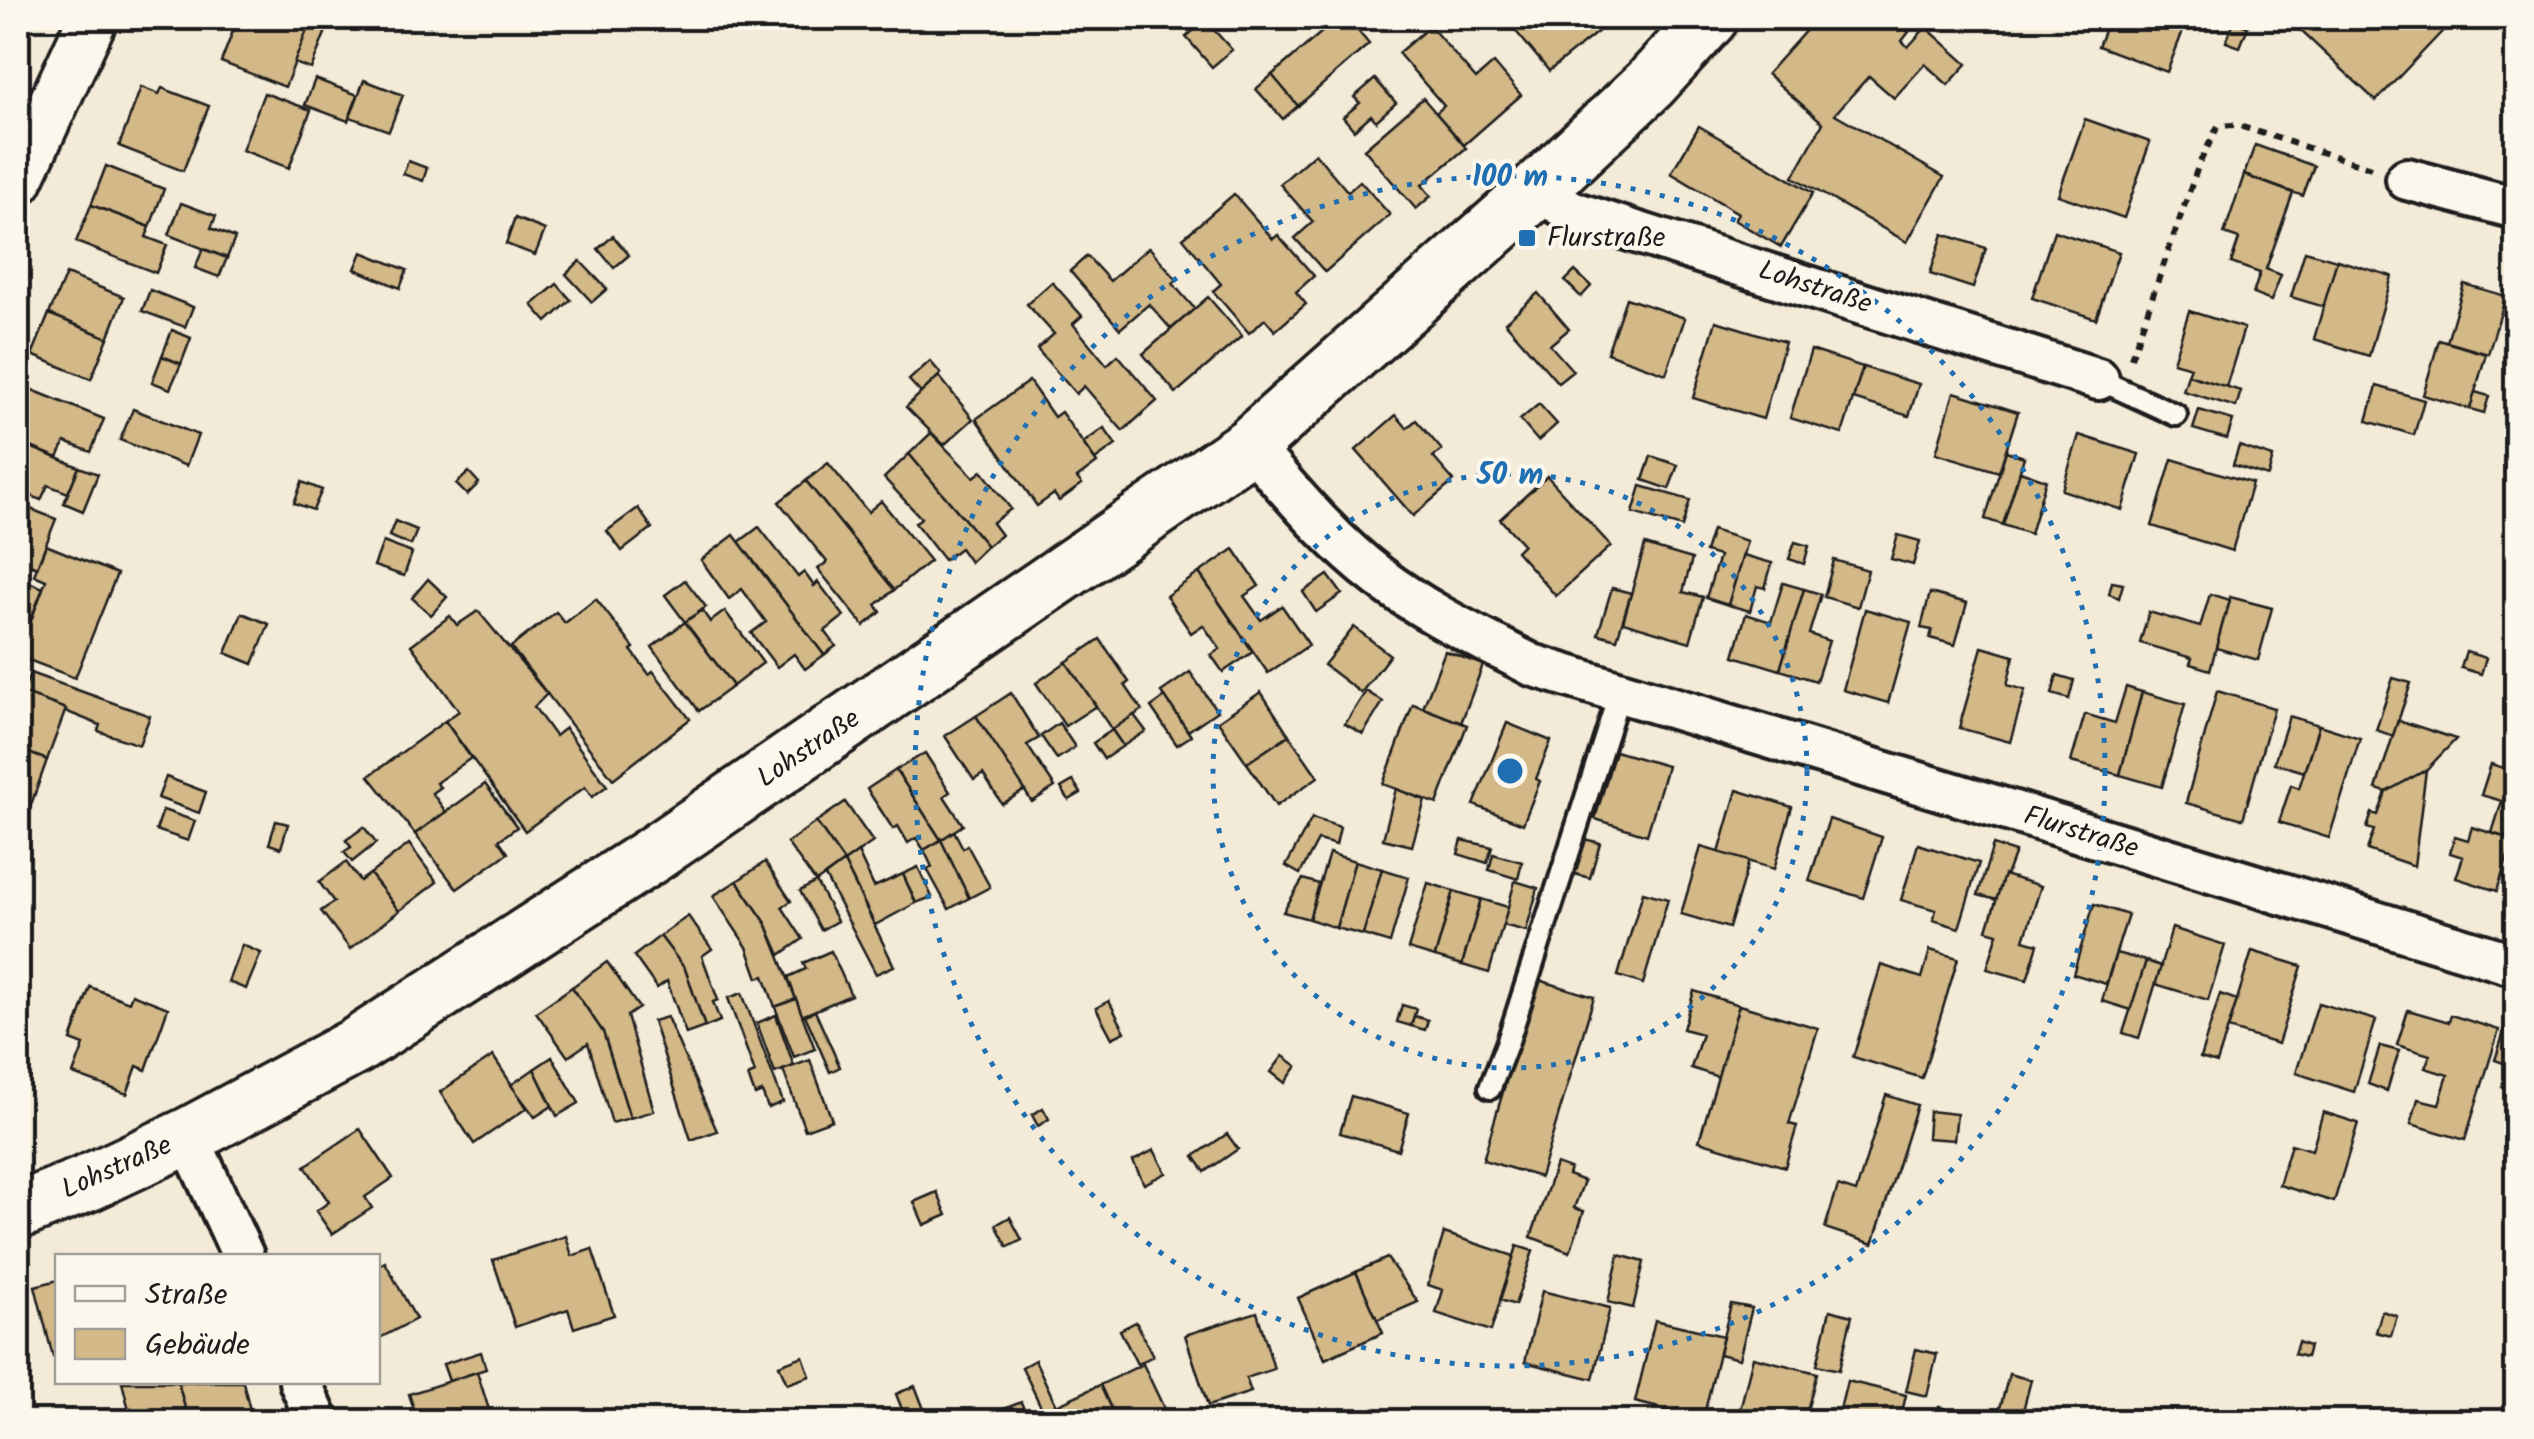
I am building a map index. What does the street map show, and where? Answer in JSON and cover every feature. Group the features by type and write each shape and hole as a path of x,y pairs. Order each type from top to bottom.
{"main road":[{"name":"Lohstraße","path":"18,1211 188,1136 356,1046 652,856 1250,445 1536,190 1650,84 1710,18"}],"street":[{"path":"18,180 93,18"},
{"path":"2407,179 2516,208"},
{"name":"Lohstraße","path":"1536,190 1573,212 2098,379"},
{"name":"Flurstraße","path":"1250,445 1306,509 1378,577 1418,604 1532,665 2516,966"},
{"path":"188,1136 242,1254"},
{"path":"301,1384 318,1422"}],"lane":[{"path":"2098,379 2176,415"},
{"path":"1490,1088 1620,692"}],"path":[{"path":"2098,379 2129,363 2199,164 2218,126 2236,125 2407,179"}],"building":[{"path":"238,18 312,19 285,87 221,62"},
{"path":"312,18 331,18 311,69 294,63"},
{"path":"409,18 433,18 430,25"},
{"path":"1338,18 1347,18 1369,44 1298,106 1272,75"},
{"path":"1516,18 1615,18 1549,71 1509,23"},
{"path":"1817,18 1892,18 1909,32 1902,41 1908,47 1926,27 1967,64 1948,85 1925,64 1894,98 1869,76 1835,114 1944,177 1907,242 1793,177 1823,123 1767,74"},
{"path":"2109,18 2188,18 2167,72 2098,46"},
{"path":"2313,18 2455,18 2376,101 2301,31"},
{"path":"1205,20 1232,50 1212,67 1186,37"},
{"path":"2234,21 2248,27 2240,47 2226,42"},
{"path":"1430,26 1476,79 1494,63 1521,95 1464,145 1436,113 1444,106 1398,53"},
{"path":"1272,75 1298,106 1283,119 1256,89"},
{"path":"315,79 358,95 348,121 305,105"},
{"path":"1375,79 1396,103 1376,121 1371,115 1354,130 1343,117 1360,103 1354,97"},
{"path":"364,80 403,95 389,131 350,117"},
{"path":"141,87 159,94 162,88 209,106 183,171 119,146"},
{"path":"264,93 311,110 289,168 242,150"},
{"path":"1423,98 1466,148 1422,185 1431,196 1416,209 1364,149"},
{"path":"2085,119 2150,142 2124,218 2058,195"},
{"path":"1699,126 1813,193 1781,247 1734,220 1738,213 1671,173"},
{"path":"2255,145 2314,166 2303,196 2244,175"},
{"path":"1315,153 1348,192 1360,181 1390,215 1325,272 1295,238 1313,222 1280,184"},
{"path":"408,161 427,168 423,181 403,174"},
{"path":"106,166 164,189 150,227 91,205"},
{"path":"2244,175 2293,193 2266,269 2281,275 2271,301 2253,294 2260,273 2231,263 2239,239 2224,234"},
{"path":"1234,194 1273,239 1278,235 1314,276 1296,292 1306,304 1275,331 1265,319 1249,333 1213,291 1221,284 1183,238"},
{"path":"181,203 216,216 211,228 235,238 227,258 169,235"},
{"path":"91,205 150,227 146,237 167,245 156,273 76,242"},
{"path":"515,218 545,230 535,255 506,244"},
{"path":"2054,231 2119,252 2096,319 2032,298"},
{"path":"1943,234 1986,248 1973,288 1930,274"},
{"path":"613,236 629,255 614,268 598,249"},
{"path":"1149,247 1195,309 1171,329 1149,304 1120,329 1070,271 1087,256 1110,281"},
{"path":"203,249 227,258 219,277 195,268"},
{"path":"2305,251 2337,260 2324,307 2291,297"},
{"path":"362,252 407,270 400,288 355,269"},
{"path":"2337,260 2392,276 2369,356 2314,339"},
{"path":"580,261 607,289 592,302 566,274"},
{"path":"2516,268 2516,303 2506,300"},
{"path":"1575,271 1591,286 1581,297 1565,281"},
{"path":"66,274 124,297 108,338 49,314"},
{"path":"1052,282 1082,316 1073,324 1107,365 1118,355 1157,401 1123,431 1084,386 1076,394 1037,349 1054,334 1027,304"},
{"path":"557,284 571,300 547,322 532,305"},
{"path":"2464,284 2506,296 2488,354 2447,342"},
{"path":"150,290 193,307 185,327 142,311"},
{"path":"1538,293 1569,329 1550,345 1573,371 1558,383 1505,322"},
{"path":"1208,297 1242,336 1176,393 1143,354"},
{"path":"1626,298 1685,318 1666,374 1607,353"},
{"path":"2189,311 2244,328 2226,387 2188,375 2191,367 2173,362"},
{"path":"49,314 108,338 91,379 32,355"},
{"path":"1716,321 1785,342 1763,419 1693,398"},
{"path":"172,330 191,338 181,364 162,356"},
{"path":"2439,340 2486,354 2470,409 2423,395"},
{"path":"1811,350 1863,367 1842,434 1790,418"},
{"path":"162,356 181,364 170,389 152,382"},
{"path":"930,361 941,374 921,393 909,380"},
{"path":"1863,367 1919,384 1909,416 1853,399"},
{"path":"2188,375 2241,391 2236,407 2183,391"},
{"path":"939,376 973,419 944,445 906,407"},
{"path":"1029,381 1054,417 1061,412 1097,463 1077,478 1082,484 1059,501 1054,494 1037,506 976,419"},
{"path":"2377,386 2424,400 2414,435 2367,421"},
{"path":"25,387 104,419 91,452 65,442 58,458 18,442 18,406"},
{"path":"1954,392 2018,412 1999,472 1936,453"},
{"path":"2475,392 2489,396 2484,413 2470,409"},
{"path":"1539,404 1557,424 1538,441 1520,420"},
{"path":"133,409 198,435 186,466 120,440"},
{"path":"2199,410 2233,420 2227,439 2193,429"},
{"path":"1396,415 1407,428 1416,420 1442,450 1433,457 1454,481 1413,516 1356,450"},
{"path":"1104,428 1116,445 1095,460 1083,443"},
{"path":"931,433 974,477 982,471 1011,509 992,523 1001,535 987,546 909,454"},
{"path":"2079,435 2139,454 2122,510 2062,490"},
{"path":"18,442 79,467 68,493 48,485 41,500 18,490"},
{"path":"2239,446 2273,457 2268,476 2233,465"},
{"path":"2006,451 2024,457 2003,525 1985,519"},
{"path":"909,454 987,546 970,562 960,548 944,560 915,523 921,518 884,478"},
{"path":"1651,456 1678,465 1669,489 1643,480"},
{"path":"2172,459 2252,483 2232,551 2152,526"},
{"path":"828,463 868,512 881,501 930,561 894,590 806,481"},
{"path":"79,467 98,474 83,511 64,503"},
{"path":"2020,471 2046,480 2030,534 2003,525"},
{"path":"469,472 479,483 467,495 456,484"},
{"path":"1547,476 1611,546 1556,596 1516,551 1523,544 1500,519"},
{"path":"806,481 894,590 876,605 881,612 864,626 818,569 827,562 779,502"},
{"path":"302,482 322,490 313,510 294,503"},
{"path":"1641,486 1690,500 1682,527 1633,513"},
{"path":"28,508 56,519 37,567 18,559 18,536"},
{"path":"638,508 652,528 622,551 607,531"},
{"path":"395,521 417,530 411,545 389,536"},
{"path":"759,527 798,577 804,572 814,586 818,582 844,616 825,631 836,646 824,655 739,542"},
{"path":"1712,530 1747,541 1728,605 1706,598 1719,556 1705,552"},
{"path":"734,535 824,655 805,669 794,654 777,667 751,633 766,622 742,589 729,599 701,560"},
{"path":"1898,535 1920,541 1913,565 1891,559"},
{"path":"383,542 412,553 404,576 374,566"},
{"path":"1795,542 1809,546 1804,564 1789,559"},
{"path":"46,545 117,574 75,678 18,656 46,580 34,575"},
{"path":"1645,545 1692,559 1683,592 1703,597 1690,642 1623,622"},
{"path":"1234,549 1259,586 1244,596 1261,620 1282,606 1309,645 1268,673 1199,573"},
{"path":"1743,555 1772,563 1765,588 1757,586 1750,611 1728,605"},
{"path":"1834,560 1868,570 1858,607 1824,597"},
{"path":"18,572 26,575 24,580 43,588 18,652"},
{"path":"1199,573 1253,652 1223,672 1211,655 1220,649 1203,625 1191,633 1166,596"},
{"path":"1328,575 1342,594 1316,612 1303,592"},
{"path":"428,579 447,597 431,615 412,598"},
{"path":"685,580 706,607 685,622 665,595"},
{"path":"2112,582 2123,584 2119,598 2109,594"},
{"path":"1783,583 1804,589 1780,670 1734,656 1746,614 1771,622"},
{"path":"1612,588 1631,593 1617,639 1598,634"},
{"path":"1804,589 1821,594 1809,634 1829,641 1816,681 1780,670"},
{"path":"1930,593 1967,603 1955,645 1930,638 1932,630 1921,628"},
{"path":"2210,594 2229,600 2210,670 2190,664 2192,658 2140,643 2149,612 2200,627"},
{"path":"2230,597 2272,608 2258,660 2216,648"},
{"path":"596,599 649,674 653,671 690,719 613,779 511,647 556,612 565,623"},
{"path":"1865,609 1911,622 1888,703 1843,690"},
{"path":"702,610 710,622 725,611 763,663 733,686 685,622"},
{"path":"478,611 547,694 534,707 555,736 565,728 607,786 592,797 585,787 525,831 445,721 459,711 411,645 450,616 457,625"},
{"path":"242,613 269,624 253,664 226,653"},
{"path":"685,622 733,686 699,711 652,647"},
{"path":"1354,627 1390,655 1361,693 1324,665"},
{"path":"1100,639 1129,682 1125,685 1142,710 1112,730 1066,662"},
{"path":"1982,647 2014,656 2007,685 2025,690 2010,742 1959,728"},
{"path":"1445,651 1483,665 1461,723 1423,708"},
{"path":"2466,652 2486,658 2481,674 2461,668"},
{"path":"1066,662 1096,706 1065,726 1036,683"},
{"path":"1190,672 1217,711 1188,731 1161,692"},
{"path":"30,673 150,716 139,745 98,731 100,725 23,694"},
{"path":"2057,675 2074,680 2069,699 2052,694"},
{"path":"2393,678 2411,683 2393,736 2376,730"},
{"path":"2126,687 2142,692 2120,775 2071,762 2085,714 2115,723"},
{"path":"1366,691 1383,702 1363,734 1345,724"},
{"path":"2217,691 2274,708 2243,819 2186,803"},
{"path":"20,692 66,709 47,760 18,749"},
{"path":"1261,692 1289,735 1247,763 1218,721"},
{"path":"2142,692 2185,704 2162,787 2120,775"},
{"path":"1011,693 1039,738 1027,745 1055,787 1032,802 976,716"},
{"path":"1165,697 1191,736 1177,745 1151,707"},
{"path":"1413,704 1467,725 1437,804 1383,784"},
{"path":"1134,715 1146,731 1123,746 1112,730"},
{"path":"976,716 1025,790 1002,804 983,774 974,780 945,736"},
{"path":"2289,716 2319,725 2304,772 2274,763"},
{"path":"2398,720 2456,739 2426,770 2386,792 2376,789"},
{"path":"445,721 471,758 436,783 440,787 432,793 446,812 415,834 369,776"},
{"path":"1059,723 1075,747 1057,759 1041,736"},
{"path":"1507,723 1551,741 1523,824 1474,805"},
{"path":"2319,725 2360,738 2329,838 2279,822 2291,785 2299,788"},
{"path":"1112,730 1123,746 1104,759 1093,743"},
{"path":"1289,735 1318,777 1276,806 1247,763"},
{"path":"18,749 47,760 23,827 18,825"},
{"path":"1615,751 1667,766 1647,835 1595,819"},
{"path":"925,753 950,792 944,796 963,825 941,840 896,770"},
{"path":"2491,764 2516,772 2516,841 2492,833 2502,801 2481,795"},
{"path":"896,770 941,840 924,850 916,838 908,843 898,826 893,829 867,789"},
{"path":"2426,770 2414,866 2367,850 2374,830 2367,828 2372,813 2378,815 2386,792"},
{"path":"166,777 206,792 199,813 158,798"},
{"path":"1073,781 1081,793 1069,800 1061,788"},
{"path":"485,784 517,827 499,840 508,853 457,889 415,834"},
{"path":"1396,789 1425,800 1412,846 1383,839"},
{"path":"1737,790 1792,807 1774,869 1719,853"},
{"path":"845,802 873,842 844,862 816,822"},
{"path":"163,810 195,821 188,841 156,830"},
{"path":"1312,818 1340,827 1336,845 1318,840 1300,874 1286,866"},
{"path":"1829,819 1882,837 1863,898 1809,881"},
{"path":"276,821 288,824 281,848 269,844"},
{"path":"816,822 844,862 816,882 787,843"},
{"path":"364,827 376,843 352,862 344,852 351,847 346,840"},
{"path":"2472,827 2513,840 2497,891 2456,878 2463,857 2450,853 2455,836 2468,840"},
{"path":"954,831 963,848 967,845 990,887 969,898 941,840"},
{"path":"1581,838 1600,843 1590,878 1571,873"},
{"path":"941,840 969,898 949,909 927,869 932,867 924,850"},
{"path":"1462,840 1492,847 1487,863 1458,854"},
{"path":"409,844 437,882 399,911 370,874"},
{"path":"1918,844 1979,863 1959,928 1933,920 1936,910 1901,900"},
{"path":"1993,845 2015,852 1997,900 1978,895"},
{"path":"1701,847 1749,861 1729,928 1681,914"},
{"path":"858,852 874,887 903,874 916,903 875,925 844,862"},
{"path":"1329,853 1355,861 1336,928 1309,919"},
{"path":"1493,854 1522,862 1518,879 1489,870"},
{"path":"1355,861 1382,869 1363,935 1336,928"},
{"path":"346,862 360,881 370,874 399,911 350,949 321,911 334,902 319,882"},
{"path":"765,862 791,901 782,907 803,939 780,955 766,923 737,881"},
{"path":"844,862 894,966 876,974 825,876"},
{"path":"918,867 932,897 916,903 903,874"},
{"path":"1382,869 1409,877 1390,943 1363,935"},
{"path":"2004,875 2041,886 2024,940 2038,944 2027,980 1987,969 1998,933 1987,930"},
{"path":"1303,879 1319,884 1309,919 1283,912"},
{"path":"737,881 766,923 796,999 775,1007 764,976 758,978 747,947 713,896"},
{"path":"1515,881 1538,888 1526,931 1503,925"},
{"path":"816,882 837,921 821,930 800,891"},
{"path":"1428,883 1454,891 1435,957 1408,949"},
{"path":"1454,891 1481,899 1462,965 1435,957"},
{"path":"1643,892 1668,899 1643,984 1618,976"},
{"path":"1481,899 1508,907 1489,973 1462,965"},
{"path":"2094,904 2128,915 2106,984 2073,974"},
{"path":"688,916 712,949 702,956 718,1000 713,1002 720,1021 705,1027 685,969 660,936"},
{"path":"2172,928 2225,945 2208,1000 2155,984"},
{"path":"660,936 685,969 705,1027 686,1034 667,981 657,988 634,956"},
{"path":"242,945 261,953 246,989 228,982"},
{"path":"1930,950 1958,958 1922,1078 1853,1057 1881,965 1922,978"},
{"path":"831,951 851,995 802,1016 788,977 806,969 803,963"},
{"path":"2252,951 2302,966 2278,1044 2228,1029"},
{"path":"2116,953 2146,961 2131,1010 2102,1001"},
{"path":"2146,961 2161,966 2139,1038 2123,1033"},
{"path":"607,962 639,1008 627,1016 654,1111 630,1118 603,1032 572,987"},
{"path":"1536,979 1594,997 1540,1177 1483,1160"},
{"path":"90,987 129,1002 132,994 168,1008 146,1070 137,1066 127,1094 73,1074 84,1045 71,1040"},
{"path":"572,987 603,1032 630,1118 612,1123 588,1043 568,1057 536,1012"},
{"path":"1694,991 1739,1005 1718,1077 1691,1068 1702,1034 1683,1029"},
{"path":"742,993 783,1102 768,1108 762,1092 755,1095 748,1076 755,1073 728,998"},
{"path":"2220,994 2237,1000 2217,1063 2200,1058"},
{"path":"796,999 815,1049 794,1057 775,1007"},
{"path":"1109,1001 1125,1032 1112,1038 1096,1008"},
{"path":"2318,1003 2376,1020 2354,1092 2296,1073"},
{"path":"1402,1005 1416,1009 1411,1026 1397,1022"},
{"path":"1739,1005 1818,1028 1789,1124 1797,1126 1785,1167 1699,1141"},
{"path":"2408,1010 2449,1022 2451,1015 2499,1030 2465,1140 2411,1124 2418,1099 2439,1104 2448,1075 2425,1068 2430,1055 2397,1045"},
{"path":"815,1011 840,1067 830,1072 805,1015"},
{"path":"776,1015 794,1066 775,1073 757,1023"},
{"path":"1414,1016 1428,1020 1425,1030 1411,1026"},
{"path":"667,1017 717,1131 691,1140 653,1021"},
{"path":"2506,1026 2516,1030 2516,1091 2502,1087 2509,1065 2495,1060"},
{"path":"2380,1046 2399,1051 2387,1091 2368,1084"},
{"path":"493,1056 527,1108 474,1144 440,1092"},
{"path":"1283,1056 1297,1066 1285,1083 1271,1072"},
{"path":"552,1057 579,1103 557,1116 534,1069"},
{"path":"810,1060 832,1120 805,1130 783,1070"},
{"path":"534,1069 552,1106 535,1117 511,1085"},
{"path":"1886,1095 1917,1105 1873,1244 1825,1228 1838,1186 1856,1192"},
{"path":"1351,1096 1409,1113 1398,1150 1340,1133"},
{"path":"1043,1108 1049,1119 1038,1126 1032,1115"},
{"path":"1929,1111 1957,1114 1954,1140 1927,1138"},
{"path":"2323,1112 2358,1123 2334,1202 2279,1185 2291,1144 2312,1150"},
{"path":"360,1129 393,1178 365,1197 372,1208 332,1234 316,1211 329,1202 305,1166"},
{"path":"1227,1134 1238,1149 1205,1172 1194,1156"},
{"path":"1154,1150 1166,1173 1144,1184 1133,1161"},
{"path":"1556,1164 1570,1169 1568,1175 1584,1181 1574,1208 1584,1211 1570,1252 1531,1237"},
{"path":"937,1192 947,1215 924,1225 914,1202"},
{"path":"1010,1217 1022,1240 1008,1247 996,1225"},
{"path":"1444,1233 1514,1256 1491,1331 1436,1313 1443,1290 1428,1285"},
{"path":"566,1236 572,1256 592,1249 614,1315 574,1328 568,1309 515,1327 493,1260"},
{"path":"1517,1246 1533,1251 1515,1305 1500,1300"},
{"path":"1619,1255 1644,1262 1633,1308 1608,1302"},
{"path":"1387,1258 1418,1302 1377,1320 1356,1272"},
{"path":"385,1262 416,1319 380,1338 380,1265"},
{"path":"1356,1272 1383,1333 1325,1359 1298,1298"},
{"path":"55,1281 55,1357 53,1357 35,1286"},
{"path":"1542,1291 1610,1308 1593,1379 1525,1362"},
{"path":"1731,1304 1752,1308 1739,1359 1719,1354"},
{"path":"1830,1310 1852,1316 1839,1370 1817,1365"},
{"path":"2382,1311 2397,1316 2391,1336 2376,1332"},
{"path":"1257,1312 1274,1369 1246,1378 1251,1392 1208,1406 1185,1335"},
{"path":"1655,1320 1723,1336 1703,1419 1635,1402"},
{"path":"1136,1322 1153,1356 1137,1364 1120,1330"},
{"path":"2298,1342 2309,1346 2306,1357 2294,1354"},
{"path":"1916,1349 1937,1354 1927,1396 1906,1391"},
{"path":"481,1352 486,1369 449,1381 443,1364"},
{"path":"803,1356 810,1376 787,1384 779,1365"},
{"path":"1753,1357 1817,1373 1804,1422 1737,1422"},
{"path":"1035,1360 1056,1405 1043,1411 1022,1367"},
{"path":"1143,1364 1170,1421 1117,1422 1100,1385"},
{"path":"477,1372 493,1422 418,1422 409,1394"},
{"path":"2009,1374 2031,1380 2020,1422 1998,1416"},
{"path":"1847,1381 1906,1395 1900,1422 1837,1422"},
{"path":"122,1384 179,1384 189,1422 132,1422"},
{"path":"179,1384 244,1384 253,1422 189,1422"},
{"path":"1100,1385 1117,1422 1064,1422 1056,1405"},
{"path":"915,1386 929,1422 907,1422 896,1394"},
{"path":"1021,1402 1029,1422 979,1422 978,1419"},
{"path":"1939,1407 1994,1422 1935,1422"},
{"path":"2247,1411 2268,1417 2267,1422 2244,1422"}],"place":[{"name":"Flurstraße","path":"1527,238"}]}
